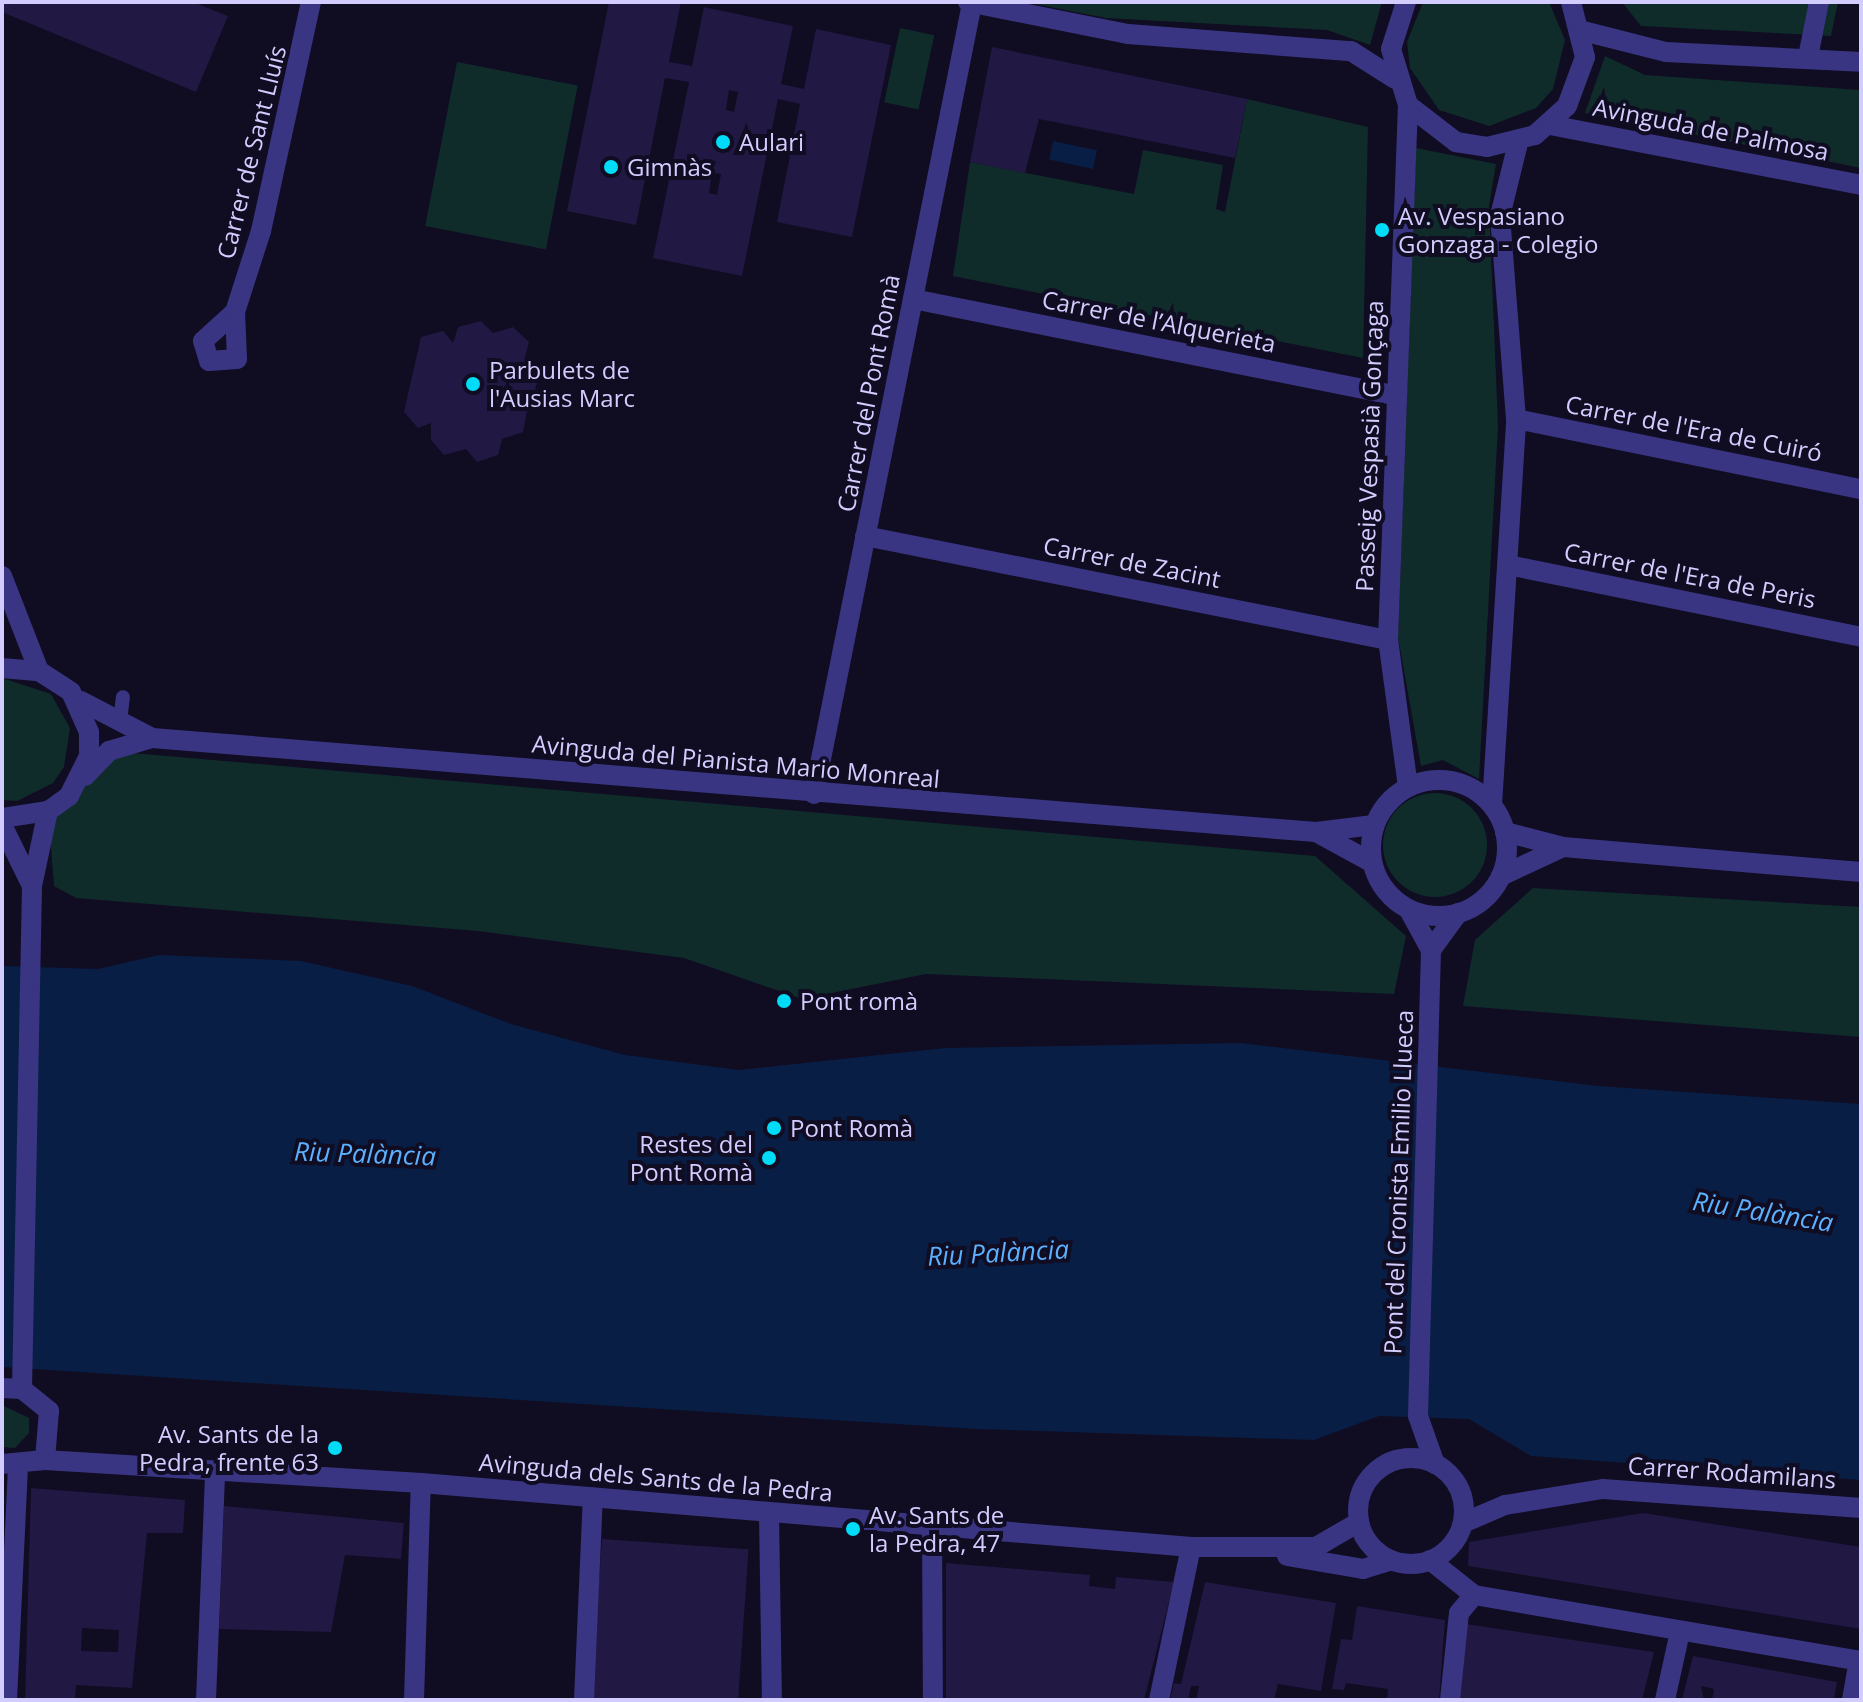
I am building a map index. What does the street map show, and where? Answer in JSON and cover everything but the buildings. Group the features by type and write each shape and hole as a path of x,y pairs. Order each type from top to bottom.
{"street":[{"name":"Carrer de Sant Lluís","path":"235,312 261,231 311,2"},
{"path":"970,2 1128,34 1351,51 1395,79"},
{"name":"Carrer del Pont Romà","path":"814,794 970,2"},
{"path":"1406,2 1391,49 1395,79 1408,105 1456,142 1518,143 1550,125 1580,82 1583,31 1571,2"},
{"path":"1808,57 1819,2"},
{"path":"1583,31 1666,52 1861,62"},
{"name":"Passeig Vespasià Gonçaga","path":"1408,105 1388,640 1408,787"},
{"name":"Avinguda de Palmosa","path":"1550,125 1861,185"},
{"path":"1501,876 1505,832 1492,805 1516,419 1500,216 1518,143"},
{"name":"Carrer de l’Alquerieta","path":"913,299 1395,395"},
{"name":"Carrer de l'Era de Cuiró","path":"1516,419 1861,489"},
{"name":"Carrer de Zacint","path":"865,536 1388,640"},
{"name":"Carrer de l'Era de Peris","path":"1508,565 1861,637"},
{"path":"2,576 39,671 2,668"},
{"name":"Avinguda del Pianista Mario Monreal","path":"39,671 81,701 152,738"},
{"path":"80,781 89,744 81,701"},
{"name":"Avinguda del Pianista Mario Monreal","path":"48,811 109,751 152,738 814,794 1316,832 1374,825"},
{"path":"1492,805 1450,780 1408,787 1374,825 1371,862 1384,889 1409,910 1431,950 1458,913 1479,903 1501,876 1563,847"},
{"path":"2,818 48,811 32,886 16,1382 49,1411 45,1460"},
{"path":"2,825 32,886"},
{"name":"Avinguda del Pianista Mario Monreal","path":"1316,832 1371,862"},
{"path":"1505,832 1563,847 1861,872"},
{"path":"1409,910 1458,913"},
{"name":"Pont del Cronista Emilio Llueca","path":"1431,950 1418,1416 1435,1464"},
{"name":"Pont del Cronista Emilio Llueca","path":"1392,1461 1418,1416"},
{"name":"Avinguda dels Sants de la Pedra","path":"10,1464 45,1460 215,1473 421,1483 769,1514 1262,1550"},
{"path":"1392,1560 1371,1545 1359,1522 1365,1484 1392,1461 1435,1464 1462,1497 1463,1523 1430,1560"},
{"path":"7,1700 10,1464"},
{"path":"206,1700 215,1473"},
{"path":"414,1700 421,1483"},
{"name":"Carrer Rodamilans","path":"1463,1523 1505,1505 1574,1491 1665,1488 1861,1508"},
{"path":"584,1700 593,1497"},
{"name":"Carrer Rodamilans","path":"1462,1497 1505,1505"},
{"path":"769,1514 772,1700"},
{"path":"1262,1550 1316,1547 1359,1522"},
{"path":"932,1525 933,1700"},
{"path":"1159,1700 1191,1547"},
{"path":"1262,1550 1363,1569 1392,1560 1430,1560 1474,1595 1860,1661 1852,1700"},
{"path":"1450,1700 1459,1613 1474,1595"},
{"path":"1665,1700 1680,1632"}],"lane":[{"path":"120,721 123,697"}],"green space":[{"path":"1025,2 1382,2 1370,45 1327,30 1106,18"},
{"path":"1423,2 1549,2 1565,40 1553,89 1536,108 1489,126 1439,110 1410,68 1407,42"},
{"path":"1622,2 1838,2 1831,36 1641,26"},
{"path":"900,28 934,35 918,110 884,102"},
{"path":"1605,56 1645,75 1861,90 1861,168 1585,113"},
{"path":"457,62 578,85 546,249 425,226"},
{"path":"1247,99 1368,127 1363,358 953,276 970,162 1134,194 1143,150 1223,165 1216,209 1225,212"},
{"path":"1416,148 1496,164 1489,206 1498,426 1479,779 1443,760 1421,766 1398,637"},
{"path":"2,678 51,694 70,728 64,767 53,783 17,801 2,800"},
{"path":"109,751 1315,856 1406,936 1394,994 926,974 802,999 684,958 478,931 76,898 54,886 48,811"},
{"path":"1435,793 1455,797 1472,808 1483,825 1487,845 1483,865 1472,882 1455,893 1435,897 1415,893 1398,882 1387,865 1383,845 1387,825 1398,808 1415,797"},
{"path":"1533,888 1861,907 1861,1037 1463,1006 1475,940"},
{"path":"4,1406 29,1418 29,1433 15,1448 2,1447"}],"water":[{"path":"1053,141 1097,150 1093,169 1049,160"},
{"name":"Riu Palància","path":"159,955 301,961 412,986 511,1024 625,1055 739,1070 945,1048 1241,1043 1598,1086 1861,1104 1861,1480 1531,1456 1469,1419 1379,1416 1314,1440 976,1429 2,1367 2,966 98,969"}],"place":[{"name":"Aulari","path":"723,142"},
{"name":"Gimnàs","path":"611,167"},
{"name":"Av. Vespasiano Gonzaga - Colegio","path":"1382,230"},
{"name":"Parbulets de l'Ausias Marc","path":"473,384"},
{"name":"Pont romà","path":"784,1001"},
{"name":"Pont Romà","path":"774,1128"},
{"name":"Restes del Pont Romà","path":"769,1158"},
{"name":"Av. Sants de la Pedra, frente 63","path":"335,1448"},
{"name":"Av. Sants de la Pedra, 47","path":"853,1529"}]}
